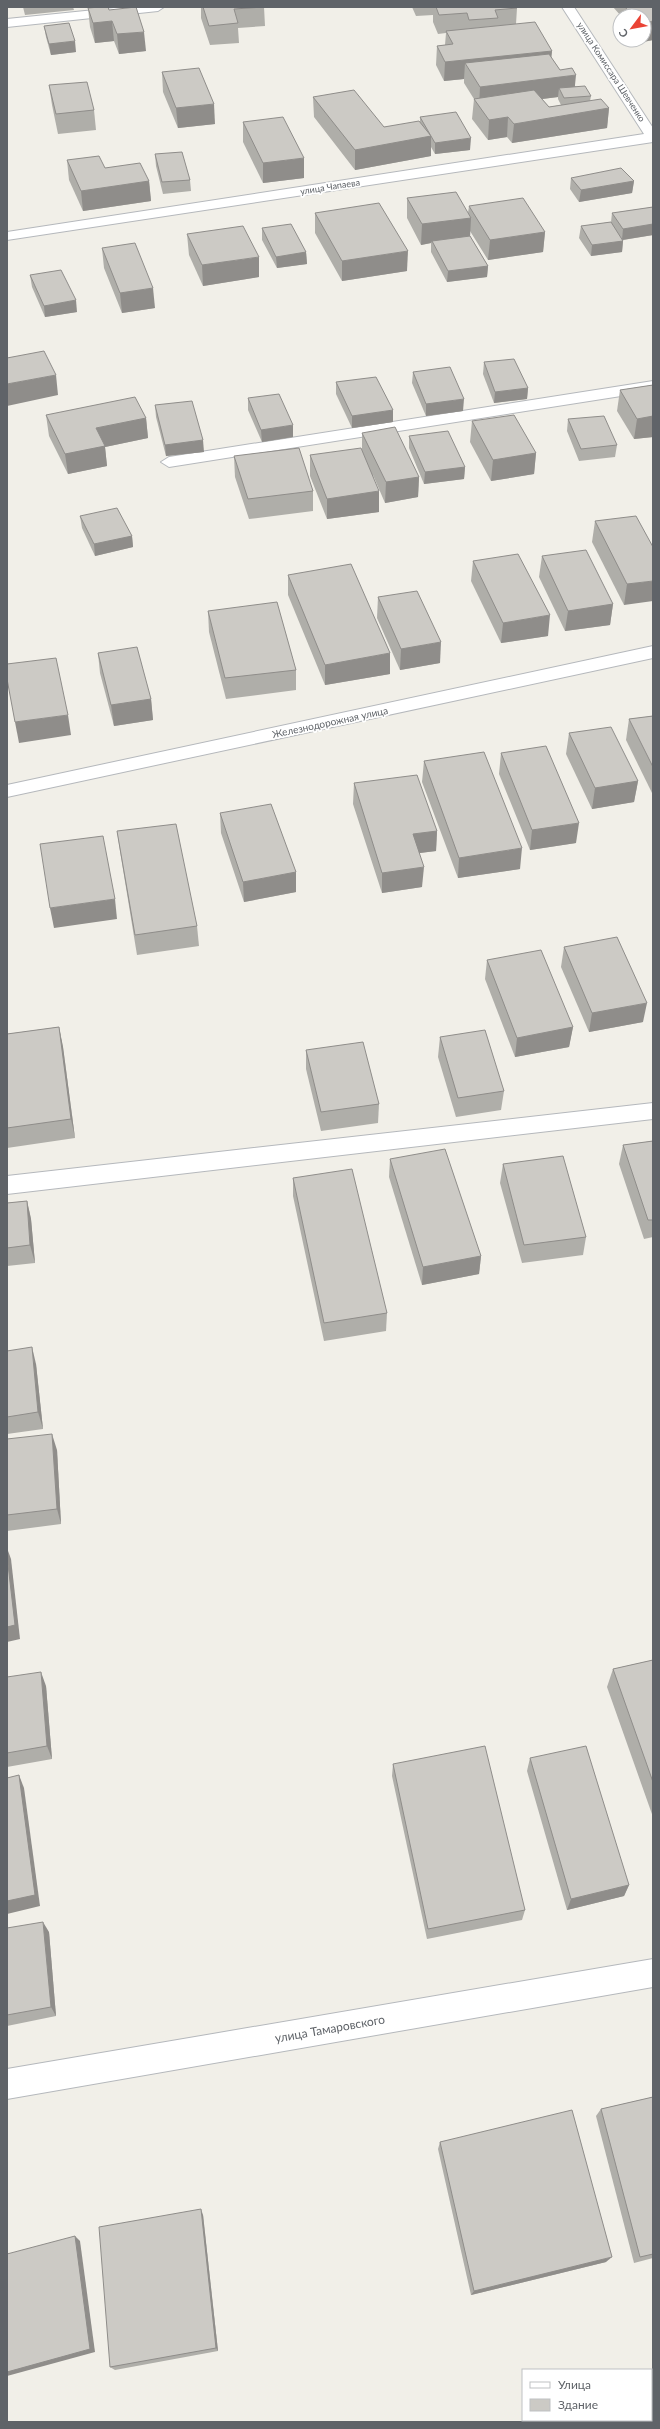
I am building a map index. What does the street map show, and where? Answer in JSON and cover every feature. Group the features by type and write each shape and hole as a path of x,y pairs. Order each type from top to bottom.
{"street":[{"path":"7,23 158,7"},
{"name":"улица Комиссара Шевченко","path":"568,7 653,138"},
{"name":"улица Чапаева","path":"7,236 653,138"},
{"path":"169,462 653,386"},
{"name":"Железнодорожная улица","path":"7,791 653,652"},
{"path":"7,1185 653,1111"},
{"name":"улица Тамаровского","path":"7,2084 653,1973"}],"building":[{"path":"108,7 109,10 136,7 144,32 117,34 112,21 93,23 88,8"},
{"path":"203,7 264,7 234,9 238,23 209,26"},
{"path":"436,7 517,8 495,10 498,18 469,20 467,13 439,15"},
{"path":"625,7 653,7 653,21 652,8"},
{"path":"535,22 552,51 445,62 437,46 453,44 446,31"},
{"path":"69,23 75,41 49,44 44,26"},
{"path":"549,54 560,70 572,68 576,75 480,87 465,63"},
{"path":"199,68 214,104 176,108 162,72"},
{"path":"87,82 94,110 56,114 49,85"},
{"path":"585,86 591,96 564,98 559,88"},
{"path":"354,90 384,127 419,121 431,136 355,150 313,97"},
{"path":"534,90 549,107 601,99 609,108 514,124 508,117 489,120 474,99"},
{"path":"456,112 471,138 435,143 420,117"},
{"path":"283,117 304,158 263,163 243,122"},
{"path":"182,152 190,180 162,182 155,154"},
{"path":"99,156 105,168 140,163 149,181 81,191 67,160"},
{"path":"621,168 634,181 581,190 571,178"},
{"path":"456,192 471,218 422,224 407,198"},
{"path":"523,198 545,232 490,240 469,206"},
{"path":"379,203 408,251 342,261 315,213"},
{"path":"653,207 653,224 623,229 612,213"},
{"path":"611,222 623,241 592,245 581,226"},
{"path":"291,224 306,252 276,257 262,228"},
{"path":"243,226 259,257 202,265 187,234"},
{"path":"470,236 488,266 448,271 432,241"},
{"path":"135,243 153,288 120,293 102,248"},
{"path":"61,270 76,300 44,306 30,275"},
{"path":"44,351 56,375 7,384 7,358"},
{"path":"514,359 528,388 495,392 484,362"},
{"path":"450,367 464,399 426,404 413,372"},
{"path":"376,377 393,410 352,416 336,382"},
{"path":"653,385 653,416 637,419 620,390"},
{"path":"279,394 293,425 261,430 248,398"},
{"path":"135,397 146,418 96,428 105,446 65,454 46,415"},
{"path":"192,401 203,440 165,445 155,405"},
{"path":"514,415 536,453 493,460 472,421"},
{"path":"604,416 617,445 581,449 568,419"},
{"path":"395,427 419,477 386,482 362,433"},
{"path":"448,431 465,467 425,472 409,436"},
{"path":"299,448 313,491 248,499 234,456"},
{"path":"361,448 379,491 327,499 310,455"},
{"path":"117,508 132,536 94,544 80,516"},
{"path":"636,516 653,547 653,581 627,584 595,521"},
{"path":"586,550 613,604 568,611 542,556"},
{"path":"518,554 550,615 503,623 473,561"},
{"path":"351,564 390,653 325,665 288,575"},
{"path":"417,591 441,642 401,649 378,597"},
{"path":"277,602 296,670 225,678 208,611"},
{"path":"137,647 151,699 111,705 98,653"},
{"path":"56,658 68,715 15,722 7,679 7,664"},
{"path":"653,716 653,767 629,719"},
{"path":"611,727 638,781 595,788 569,733"},
{"path":"546,746 579,823 532,830 501,753"},
{"path":"484,752 522,848 459,858 424,761"},
{"path":"417,775 437,831 413,834 424,867 382,873 354,783"},
{"path":"271,804 296,872 243,882 220,813"},
{"path":"176,824 197,926 135,935 117,831"},
{"path":"103,836 115,899 50,908 40,844"},
{"path":"617,937 647,1003 592,1013 564,947"},
{"path":"541,950 573,1027 517,1038 487,960"},
{"path":"59,1027 71,1119 7,1128 7,1034"},
{"path":"485,1030 504,1091 458,1098 440,1037"},
{"path":"363,1042 379,1104 321,1112 306,1050"},
{"path":"653,1141 653,1220 648,1220 623,1145"},
{"path":"445,1149 481,1256 423,1267 390,1159"},
{"path":"563,1156 586,1237 524,1245 503,1164"},
{"path":"352,1169 387,1313 324,1323 293,1178"},
{"path":"27,1201 30,1245 7,1248 7,1203"},
{"path":"32,1347 38,1412 7,1417 7,1351"},
{"path":"52,1434 57,1509 7,1515 7,1439"},
{"path":"7,1556 15,1625 7,1627"},
{"path":"653,1660 653,1782 613,1669"},
{"path":"41,1672 47,1746 7,1753 7,1677"},
{"path":"485,1746 525,1910 428,1929 393,1764"},
{"path":"586,1746 629,1885 571,1899 530,1758"},
{"path":"19,1775 35,1895 7,1901 7,1778"},
{"path":"43,1922 51,2007 7,2015 7,1928"},
{"path":"653,2097 653,2254 640,2257 601,2109"},
{"path":"572,2110 612,2257 474,2291 440,2142"},
{"path":"201,2209 216,2348 110,2367 99,2227"},
{"path":"75,2236 90,2349 7,2372 7,2254"}]}
